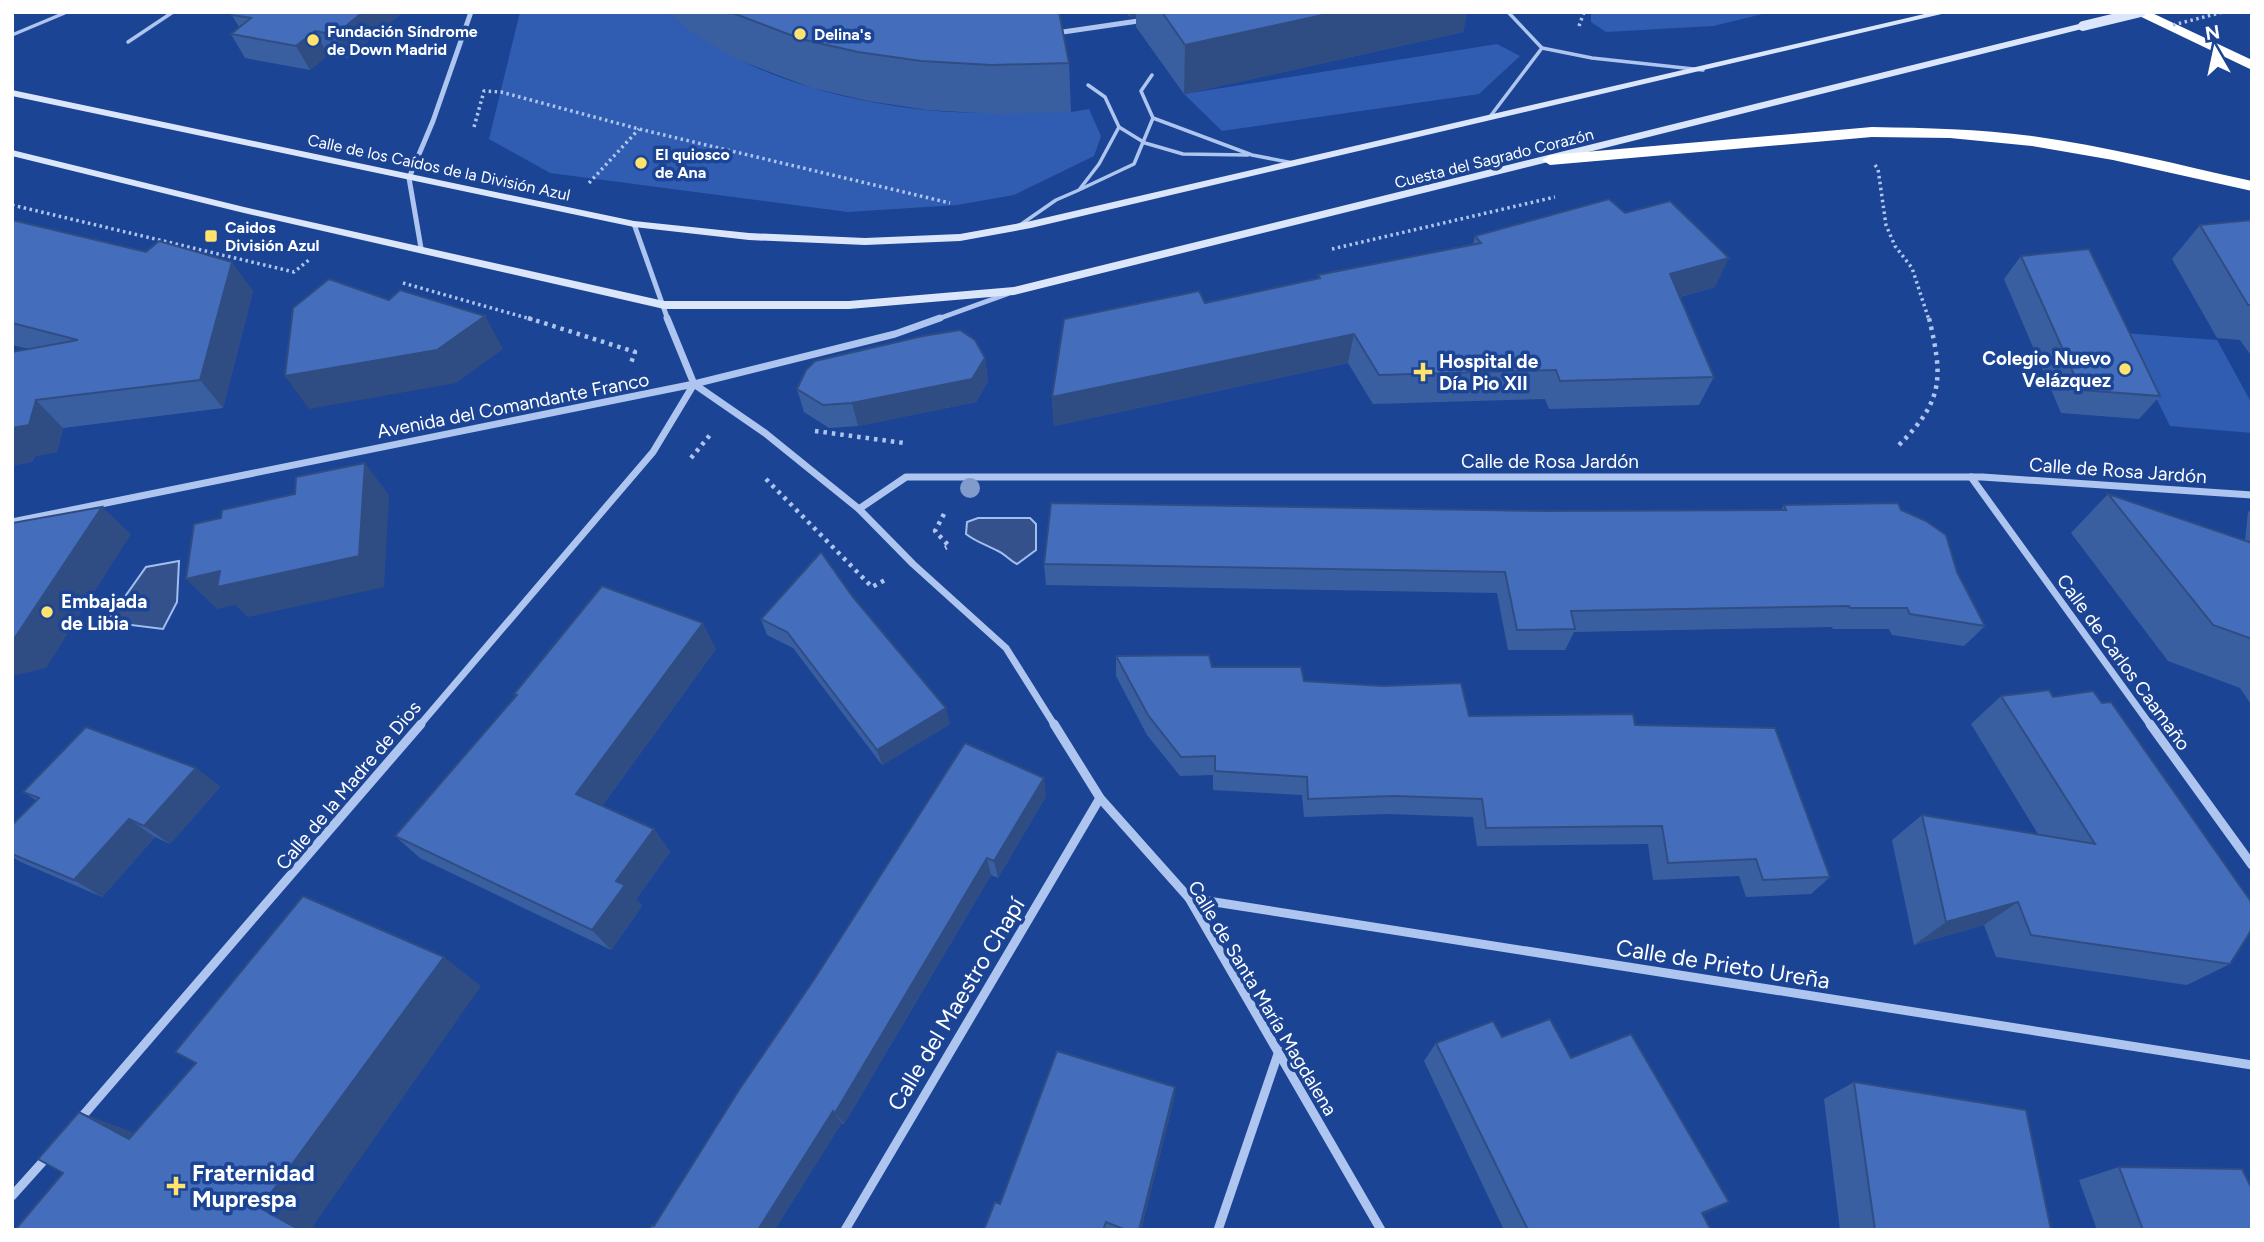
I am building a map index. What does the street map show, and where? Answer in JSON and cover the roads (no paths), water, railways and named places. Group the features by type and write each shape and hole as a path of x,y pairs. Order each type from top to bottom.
{"highway":[{"path":"2140,12 2252,66"},
{"path":"1550,160 1872,132 1950,133 2032,141 2113,155 2252,186"}],"main road":[{"name":"Cuesta del Sagrado Corazón","path":"863,242 944,239 1018,227 1946,12"},
{"name":"Cuesta del Sagrado Corazón","path":"664,305 849,305 1014,291 2140,12"},
{"name":"Calle de los Caídos de la División Azul","path":"12,93 635,225 717,234 863,242"},
{"path":"12,153 244,210 664,305"}],"street":[{"path":"421,248 409,178 433,121 471,12"},
{"path":"1054,33 1149,19"},
{"path":"635,225 676,344 694,384"},
{"name":"Avenida del Comandante Franco","path":"12,522 694,384 895,334 1014,291"},
{"name":"Calle de Santa María Magdalena","path":"694,384 765,433 859,509 913,564 1006,648 1100,798 1189,898 1381,1230"},
{"name":"Calle de la Madre de Dios","path":"76,1123 195,989 653,452 694,384"},
{"name":"Calle de Rosa Jardón","path":"859,509 906,477 1974,477 2252,495"},
{"name":"Calle de Carlos Caamaño","path":"1974,477 2252,865"},
{"name":"Calle del Maestro Chapí","path":"845,1230 1100,798"},
{"name":"Calle de Prieto Ureña","path":"1189,898 2252,1065"},
{"path":"1218,1230 1279,1051"},
{"path":"12,1196 49,1154"}],"lane":[{"path":"12,36 67,12"},
{"path":"128,42 173,12"},
{"path":"1508,12 1542,48 1592,58 1703,70"},
{"path":"1487,120 1542,48"},
{"path":"1018,227 1056,200 1134,164 1153,118 1141,91 1152,75"},
{"path":"1088,85 1105,97 1119,127 1144,142 1183,154 1252,155"},
{"path":"1153,118 1252,155 1296,164"},
{"path":"1079,190 1099,164 1119,127"}],"place":[{"name":"Delina's","path":"800,34"},
{"name":"Fundación Síndrome de Down Madrid","path":"313,40"},
{"name":"El quiosco de Ana","path":"641,163"},
{"name":"Caidos División Azul","path":"211,236"},
{"name":"Colegio Nuevo Velázquez","path":"2125,369"},
{"name":"Hospital de Día Pio XII","path":"1423,372"},
{"name":"Embajada de Libia","path":"47,612"},
{"name":"Fraternidad Muprespa","path":"176,1186"}]}
